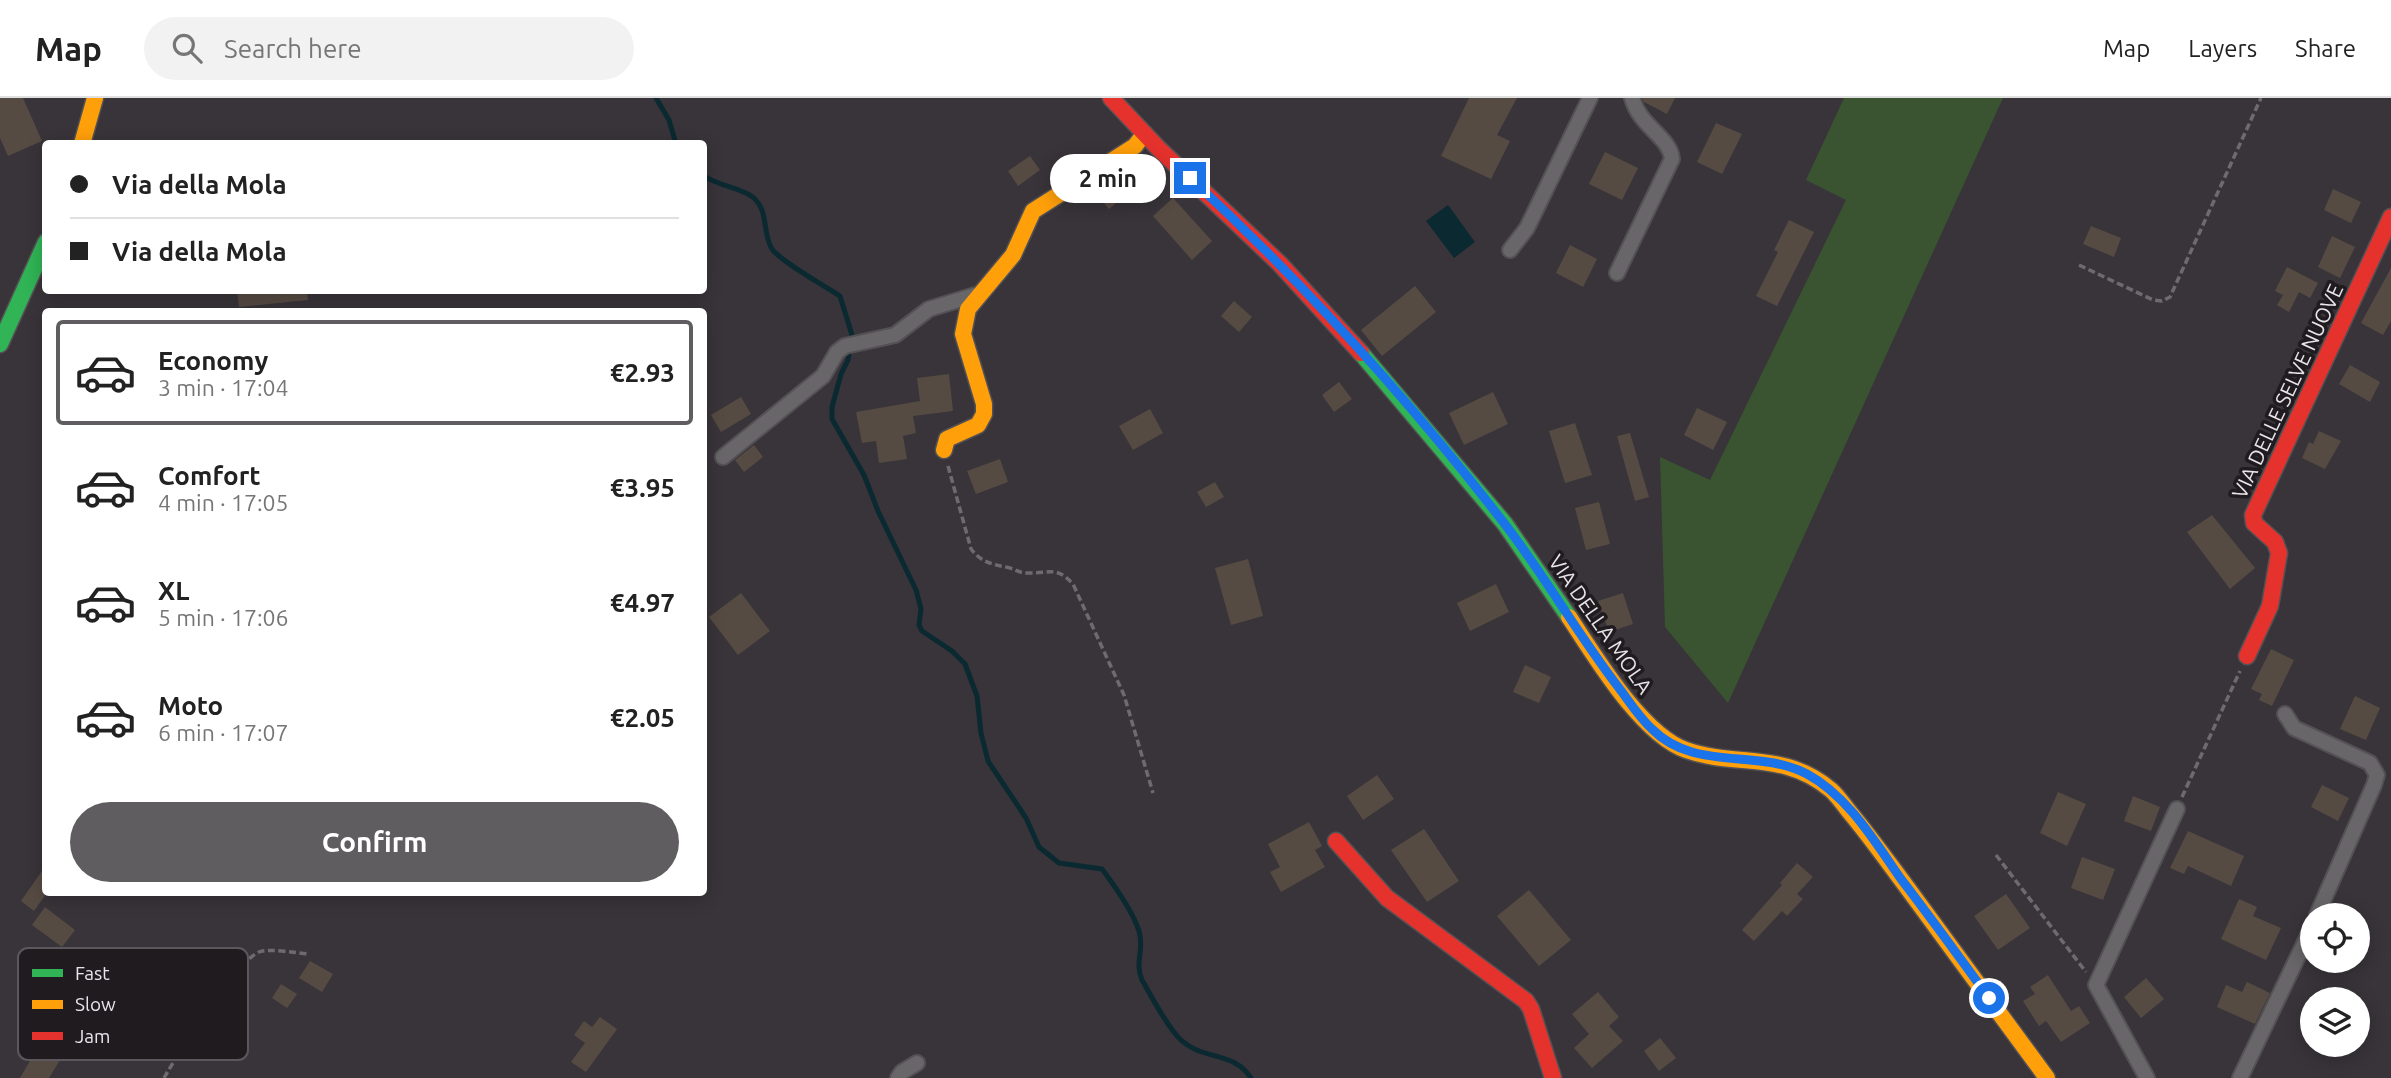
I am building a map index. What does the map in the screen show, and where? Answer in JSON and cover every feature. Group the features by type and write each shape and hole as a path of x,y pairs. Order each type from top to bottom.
{"street":[{"path":"83,140 95,98"},
{"name":"VIA DELLA MOLA","path":"1111,98 1144,134 1280,264 1394,389 1505,524 1605,670 1651,728 1666,740 1686,750 1723,758 1750,758 1776,763 1809,775 1832,791 1868,834 2047,1078"},
{"path":"1510,250 1527,228 1590,98"},
{"path":"1617,273 1672,159 1672,153 1665,142 1643,121 1632,98"},
{"path":"944,450 947,439 975,429 982,423 985,415 962,323 975,295 1003,270 1016,250 1033,211 1135,146 1144,134"},
{"name":"VIA DELLE SELVE NUOVE","path":"2247,656 2270,606 2279,553 2275,542 2254,523 2253,515 2391,217"},
{"path":"0,344 42,251"},
{"path":"723,457 823,376 837,352 851,344 895,335 929,309 975,295"},
{"path":"2285,714 2294,728 2370,763 2376,775 2322,903"},
{"path":"2147,1078 2096,985 2177,809"},
{"path":"1336,841 1387,898 1526,1001 1553,1078"},
{"path":"2240,1078 2300,952"},
{"path":"898,1078 902,1072 917,1063"}],"path":[{"path":"2079,265 2152,300 2162,301 2170,297 2261,98"},
{"path":"944,450 971,549 979,559 1022,573 1055,571 1066,576 1073,584 1124,695 1153,793"},
{"path":"2177,809 2247,656"},
{"path":"1996,855 2096,985"},
{"path":"248,960 262,950 308,954"},
{"path":"164,1078 176,1060"}],"green space":[{"path":"1844,98 2003,98 1728,703 1665,627 1660,457 1710,480 1846,200 1806,180"}],"water":[{"path":"1448,205 1475,242 1454,258 1426,221"}],"building":[{"path":"0,98 23,98 42,141 8,156 0,138"},
{"path":"1469,98 1517,98 1497,135 1510,141 1491,179 1441,156"},
{"path":"1642,98 1675,98 1667,114 1644,102"},
{"path":"1716,123 1742,134 1722,174 1697,162"},
{"path":"1605,152 1638,168 1622,200 1589,184"},
{"path":"1030,156 1040,170 1018,186 1008,171"},
{"path":"1129,165 1142,181 1109,209 1094,191"},
{"path":"2333,189 2361,202 2351,223 2324,210"},
{"path":"1173,198 1212,241 1192,260 1153,216"},
{"path":"1789,220 1814,232 1777,306 1756,296 1778,252 1774,250"},
{"path":"2091,226 2121,238 2114,257 2083,244"},
{"path":"2332,236 2355,247 2340,278 2318,267"},
{"path":"1570,245 1597,259 1583,287 1556,273"},
{"path":"2287,267 2318,283 2310,298 2299,292 2289,312 2277,305 2283,295 2275,291"},
{"path":"2391,268 2391,321 2383,335 2361,323"},
{"path":"1415,286 1436,312 1382,356 1361,330"},
{"path":"237,294 307,294 308,300 239,307"},
{"path":"1234,301 1252,317 1239,332 1221,316"},
{"path":"2350,365 2380,382 2370,402 2339,384"},
{"path":"949,374 953,411 913,416 916,433 903,436 907,459 879,463 876,441 862,443 856,412 920,401 917,378"},
{"path":"1339,382 1352,399 1334,412 1322,395"},
{"path":"1493,392 1508,424 1464,445 1449,413"},
{"path":"741,397 751,414 721,432 711,415"},
{"path":"1697,408 1727,422 1713,450 1684,435"},
{"path":"1150,409 1163,433 1133,450 1119,426"},
{"path":"1575,423 1592,475 1565,483 1549,431"},
{"path":"2319,431 2341,441 2325,469 2302,458 2309,442 2313,444"},
{"path":"1630,433 1649,497 1635,501 1617,436"},
{"path":"754,445 763,457 744,472 735,460"},
{"path":"1000,459 1008,482 976,494 967,471"},
{"path":"1215,482 1224,497 1206,507 1197,492"},
{"path":"1599,502 1610,544 1586,550 1575,508"},
{"path":"2212,515 2255,568 2230,589 2187,532"},
{"path":"1248,559 1263,616 1231,625 1215,568"},
{"path":"1496,584 1509,612 1470,631 1457,603"},
{"path":"741,593 770,631 738,655 709,617"},
{"path":"1623,593 1633,624 1609,632 1598,601"},
{"path":"2271,649 2294,660 2272,706 2259,700 2262,694 2251,689"},
{"path":"1525,665 1551,677 1539,703 1513,692"},
{"path":"2355,696 2380,708 2366,740 2340,729"},
{"path":"1377,775 1394,799 1363,820 1347,796"},
{"path":"2322,785 2349,798 2338,821 2311,807"},
{"path":"2058,792 2086,804 2067,846 2040,833"},
{"path":"2133,796 2160,807 2151,831 2124,821"},
{"path":"1309,822 1322,846 1315,850 1325,867 1281,892 1270,872 1280,867 1268,844"},
{"path":"1424,829 1459,881 1427,902 1391,850"},
{"path":"2188,831 2244,856 2231,886 2188,866 2184,874 2170,868"},
{"path":"2082,857 2115,869 2103,900 2071,888"},
{"path":"1797,863 1813,877 1797,894 1803,899 1787,916 1782,911 1754,941 1742,930 1782,885 1780,883"},
{"path":"42,871 42,896 45,896 34,911 21,901"},
{"path":"1529,890 1571,940 1539,966 1497,916"},
{"path":"2006,894 2030,928 1998,950 1974,916"},
{"path":"2239,899 2257,907 2253,916 2281,928 2266,960 2221,939"},
{"path":"45,907 75,930 62,947 32,925"},
{"path":"310,961 333,974 322,992 299,978"},
{"path":"2048,975 2071,1011 2079,1006 2090,1023 2061,1042 2046,1021 2039,1026 2023,1001 2035,994 2030,987"},
{"path":"2146,978 2164,999 2141,1018 2124,997"},
{"path":"2247,982 2270,993 2255,1024 2217,1007 2226,985 2242,992"},
{"path":"281,984 297,994 287,1008 272,998"},
{"path":"1598,992 1619,1017 1609,1026 1623,1041 1592,1068 1574,1048 1589,1034 1572,1014"},
{"path":"600,1017 617,1029 586,1072 571,1062 585,1043 574,1035 584,1021 592,1027"},
{"path":"1660,1038 1676,1058 1659,1071 1644,1051"},
{"path":"31,1060 60,1060 49,1078 20,1078"}],"waterway":[{"path":"656,98 669,120 675,140"},
{"path":"707,178 754,198 762,210 772,249 793,267 840,296 852,335 848,360 841,374 832,407 832,419 864,475 916,590 921,609 919,625 922,631 952,651 965,664 977,696 981,733 988,761 1026,818 1039,847 1059,863 1102,869 1136,924 1141,938 1139,967 1142,980 1170,1028 1190,1047 1236,1064 1251,1078"}],"traffic: fast":[{"path":"0,344 42,251"},
{"path":"1361,353 1505,524 1569,617"}],"traffic: slow":[{"path":"83,140 95,98"},
{"path":"944,450 947,439 978,425 984,414 984,404 963,334 968,309 1013,255 1033,211 1135,146 1144,134"},
{"path":"1569,617 1620,692 1652,728 1669,741 1686,750 1705,755 1796,769 1834,793 2047,1078"}],"traffic: jam":[{"path":"1111,98 1159,149 1280,264 1361,353"},
{"path":"2247,656 2270,606 2279,553 2275,542 2254,523 2253,515 2391,217"},
{"path":"1336,841 1387,898 1526,1001 1553,1078"}],"route":[{"path":"1190,178 1255,238 1397,393 1505,524 1605,670 1651,728 1666,740 1686,750 1723,758 1750,758 1794,768 1832,791 1868,834 1989,998"}]}
